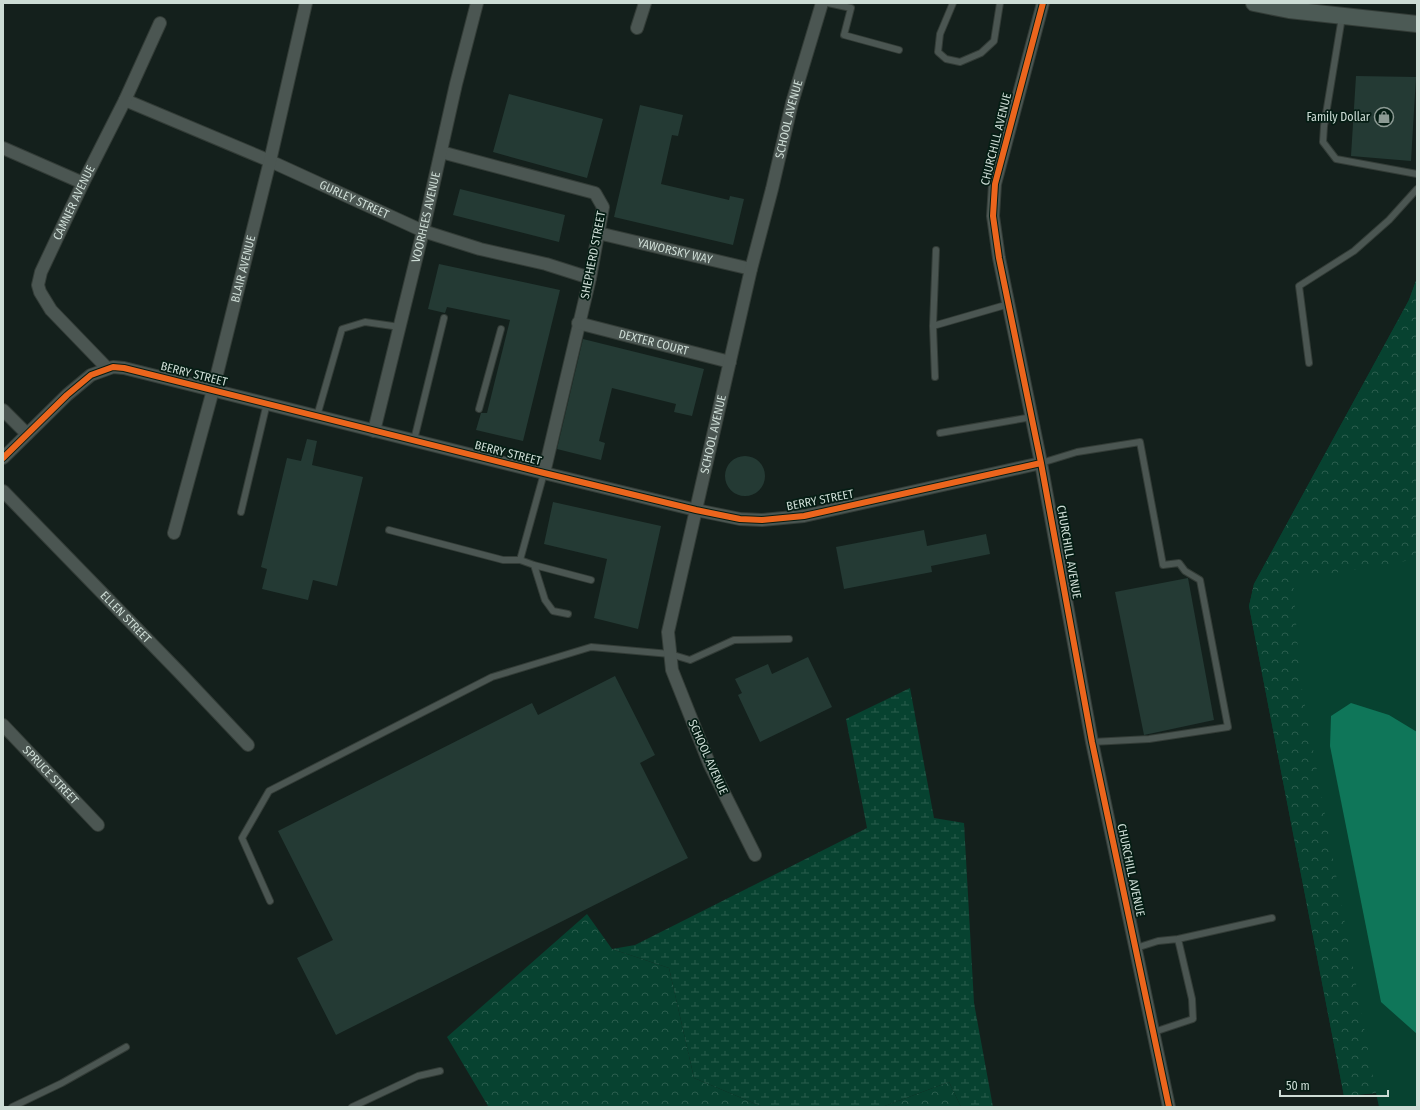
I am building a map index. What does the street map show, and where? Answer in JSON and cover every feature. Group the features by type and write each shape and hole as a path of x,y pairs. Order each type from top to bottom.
{"main road":[{"path":"1254,3 1289,10 1417,24"}],"street":[{"name":"BLAIR AVENUE","path":"174,533 214,390 270,161 306,3"},
{"name":"VOORHEES AVENUE","path":"374,430 423,231 456,84 477,3"},
{"path":"637,28 645,3"},
{"name":"SCHOOL AVENUE","path":"755,855 709,763 672,670 668,632 750,269 772,189 792,103 822,3"},
{"name":"CHURCHILL AVENUE","path":"1043,3 995,184 993,216 999,258 1041,463 1092,742 1169,1107"},
{"name":"CAMNER AVENUE","path":"107,368 51,310 40,292 38,285 41,272 125,100 160,23"},
{"name":"GURLEY STREET","path":"125,100 270,161 423,231 480,249 546,264 590,278"},
{"path":"3,148 84,183"},
{"name":"SHEPHERD STREET","path":"441,152 595,193 603,207 590,278 578,323 544,473"},
{"name":"YAWORSKY WAY","path":"598,233 750,269"},
{"name":"DEXTER COURT","path":"578,323 730,362"},
{"name":"BERRY STREET","path":"3,458 67,395 91,375 113,367 124,368 268,403 696,510 747,519 762,520 804,516 1041,463"},
{"path":"3,410 27,434"},
{"name":"ELLEN STREET","path":"3,491 248,745"},
{"name":"SPRUCE STREET","path":"3,725 98,825"}],"lane":[{"path":"828,3 851,8 844,35 899,50"},
{"path":"953,3 940,34 938,52 946,59 960,62 981,53 994,41 1000,3"},
{"path":"1342,16 1324,126 1323,142 1336,159 1417,174"},
{"path":"1308,363 1300,286 1354,251 1389,220 1417,189"},
{"path":"935,377 933,326 936,250"},
{"path":"933,326 1009,304"},
{"path":"414,440 444,318"},
{"path":"317,416 342,329 365,322 400,327"},
{"path":"479,409 501,329"},
{"path":"241,512 268,403"},
{"path":"940,433 1032,417"},
{"path":"1041,463 1077,452 1140,442 1163,565 1179,563 1185,571 1200,580 1228,727 1149,739 1092,742"},
{"path":"520,560 544,473"},
{"path":"389,530 503,560 520,560 591,580"},
{"path":"534,565 545,600 553,611 568,614"},
{"path":"270,901 242,838 269,791 492,678 591,647 670,654 690,660 734,640 789,639"},
{"path":"1136,948 1272,918"},
{"path":"1154,1032 1193,1019 1192,998 1178,939"},
{"path":"12,1107 62,1083 126,1047"},
{"path":"352,1107 418,1076 440,1071"}],"green space":[{"path":"1417,278 1417,1107 1379,1107 1376,1093 1344,1096 1249,606 1254,584 1409,300"},
{"path":"1417,278 1417,559 1293,580 1300,678 1376,1093 1344,1096 1249,606 1254,584 1409,300"},
{"path":"910,688 934,818 964,823 974,1003 993,1107 961,1107 949,1082 882,1107 763,1107 694,1078 669,968 612,949 635,945 867,828 846,719"},
{"path":"587,914 612,949 669,968 694,1078 763,1107 486,1107 488,1106 447,1037"},
{"path":"949,1082 961,1107 882,1107"}],"shaded area":[{"path":"1351,703 1389,715 1417,732 1417,1034 1381,1002 1330,746 1331,716"}],"building":[{"name":"Family Dollar","path":"1356,76 1416,77 1411,161 1351,156"},
{"path":"509,94 603,119 587,178 493,152"},
{"path":"640,105 683,115 678,136 672,135 661,184 729,200 730,196 744,199 733,245 614,217"},
{"path":"460,189 565,215 559,242 453,215"},
{"path":"439,264 560,290 523,441 476,430 481,413 487,413 510,320 447,307 445,313 428,309"},
{"path":"583,339 704,369 692,416 674,412 676,404 612,388 599,441 605,443 601,460 557,449"},
{"path":"307,439 317,441 312,465 363,477 337,586 313,580 308,600 262,589 267,569 261,567 287,458 301,461"},
{"path":"749,456 756,459 762,465 765,476 764,484 756,493 749,496 741,496 734,493 726,484 725,472 728,465 737,457"},
{"path":"553,502 661,526 638,629 594,618 607,559 544,544"},
{"path":"924,530 927,546 986,534 990,554 931,566 932,572 844,589 836,547"},
{"path":"1188,578 1214,720 1144,735 1115,592"},
{"path":"808,657 832,707 760,742 738,695 742,693 735,679 768,664 772,674"},
{"path":"615,676 655,755 640,763 688,858 336,1035 297,958 333,940 278,831 532,703 538,715"}],"cycle path":[{"path":"1043,3 995,184 993,216 999,258 1041,463 1092,742 1169,1107"},
{"path":"3,458 67,395 91,375 113,367 124,368 544,473 696,510 740,519 762,520 804,516 1041,463"}],"place":[{"name":"Family Dollar","path":"1384,117"}]}
